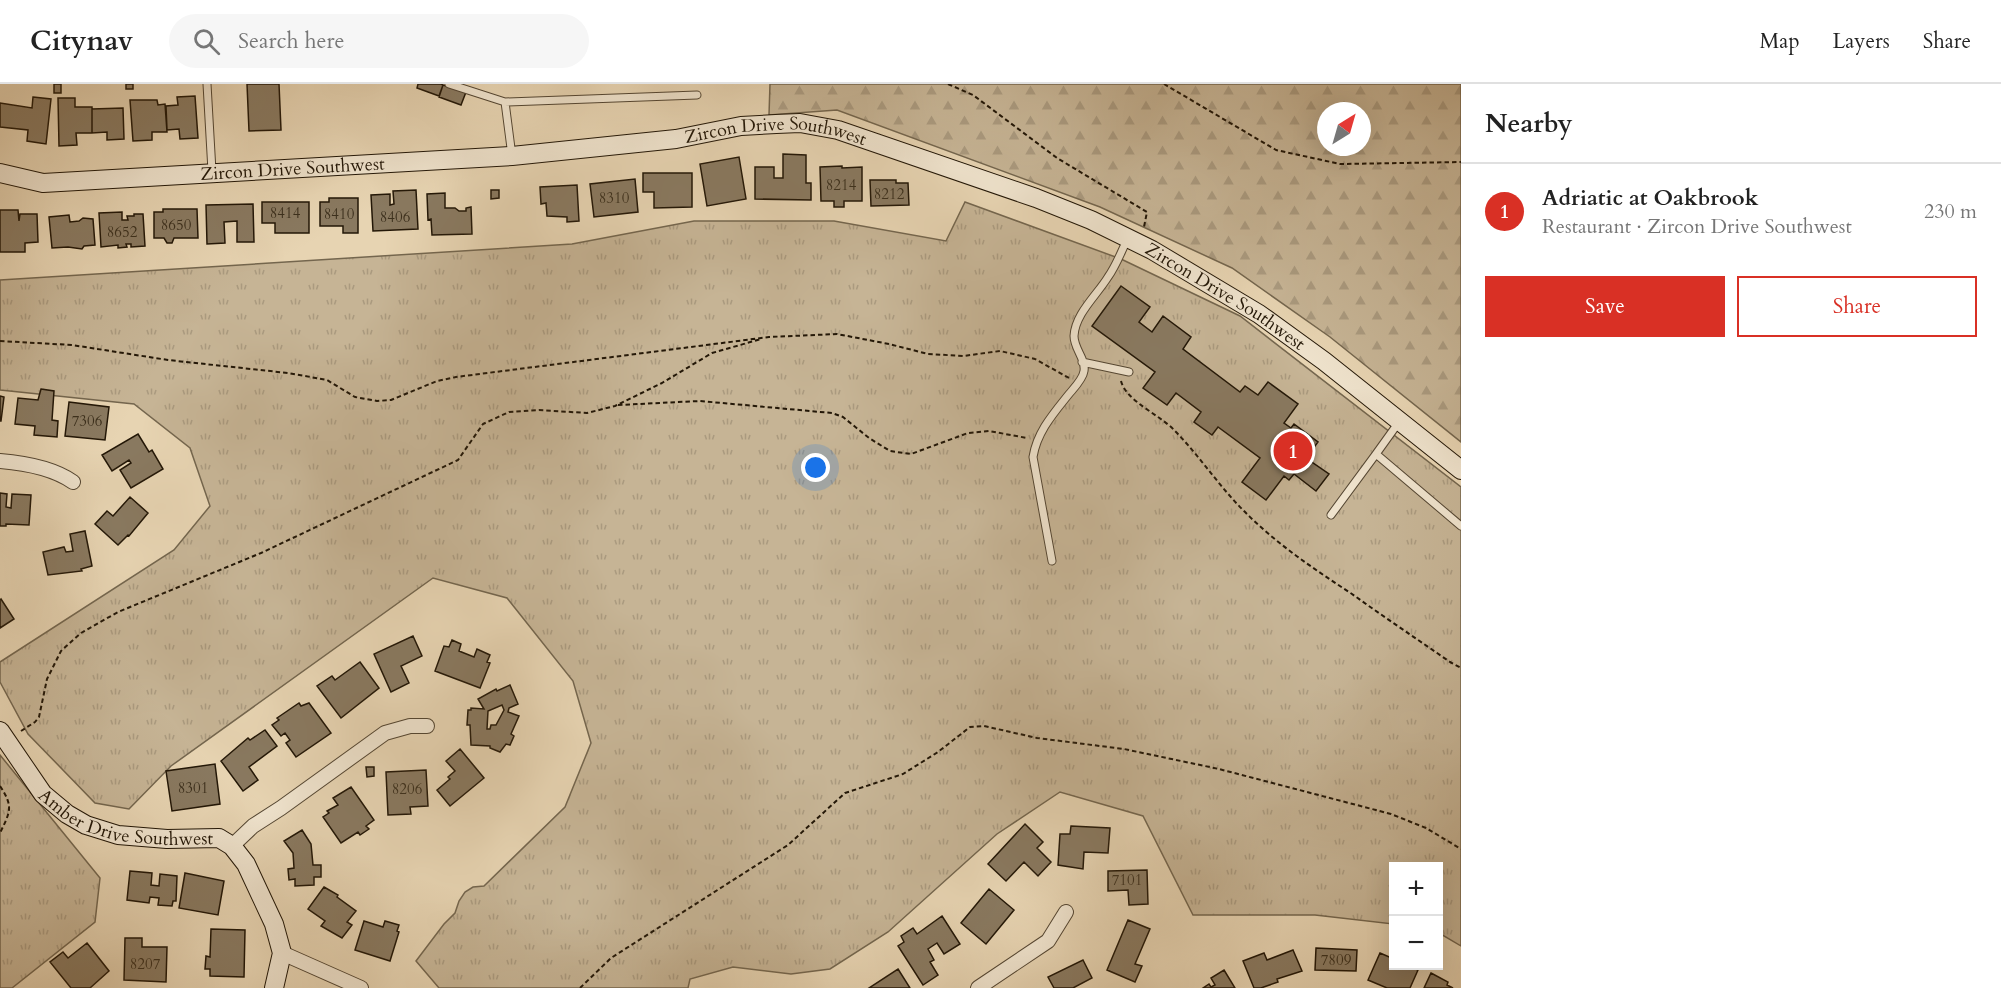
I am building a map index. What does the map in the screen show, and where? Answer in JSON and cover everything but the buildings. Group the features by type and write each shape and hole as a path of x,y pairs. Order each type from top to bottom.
{"street":[{"name":"Zircon Drive Southwest","path":"0,173 44,183 512,156 676,139 741,126 810,124 838,130 1025,194 1090,220 1134,241 1259,314 1324,360 1461,470"},
{"path":"0,461 45,469 64,476 72,482"},
{"name":"Amber Drive Southwest","path":"0,731 43,794 67,814 86,825 118,836 167,839 219,838 232,846 253,826 385,733 410,726 427,726"},
{"path":"232,846 246,864 274,924 282,953 274,988"},
{"path":"978,988 1047,942 1066,912"},
{"path":"282,953 361,988"}],"lane":[{"path":"207,84 213,173"},
{"path":"449,84 506,102 697,94"},
{"path":"506,102 512,156"},
{"path":"1052,561 1033,457 1037,440 1084,371 1076,350 1074,336 1078,321 1134,241"},
{"path":"1082,362 1129,372"},
{"path":"1331,515 1399,422"},
{"path":"1376,454 1461,526"}],"path":[{"path":"948,84 973,95 1057,158 1147,212 1134,241"},
{"path":"1164,84 1276,150 1340,164 1461,162"},
{"path":"0,341 72,345 204,364 288,373 327,380 356,397 376,401 392,400 437,381 456,377 769,337 837,334 928,354 963,356 1000,351 1035,359 1078,383"},
{"path":"615,406 662,383 712,353 769,337"},
{"path":"1118,369 1122,385 1131,396 1173,429 1244,512 1324,576 1461,668"},
{"path":"41,711 47,679 61,651 81,633 118,612 261,553 458,459 483,424 509,412 539,410 587,413 615,406 700,401 832,413 843,417 868,438 890,451 911,454 968,433 989,431 1037,440"},
{"path":"580,988 610,958 788,845 845,793 903,774 938,752 970,727 984,726 1037,738 1124,749 1219,769 1391,814 1426,828 1461,849"},
{"path":"0,786 9,802 10,812 0,833"}],"green space":[{"path":"770,84 1461,84 1461,442 1330,337 1232,268 1100,207 837,110 769,115"},
{"path":"965,202 1121,259 1240,316 1461,487 1461,946 1443,935 1443,862 1389,862 1389,924 1315,915 1193,915 1143,816 1060,792 997,834 888,932 830,969 791,974 733,967 690,979 688,988 439,988 416,961 455,913 465,892 473,887 484,886 565,807 591,743 573,681 507,598 433,578 171,766 129,809 95,803 28,734 0,682 0,662 174,550 210,506 190,448 134,404 0,390 0,280 572,244 694,221 834,221 946,241"},
{"path":"0,755 100,878 95,922 12,988 0,988"}],"place":[{"name":"Adriatic at Oakbrook","path":"1293,451"}]}
